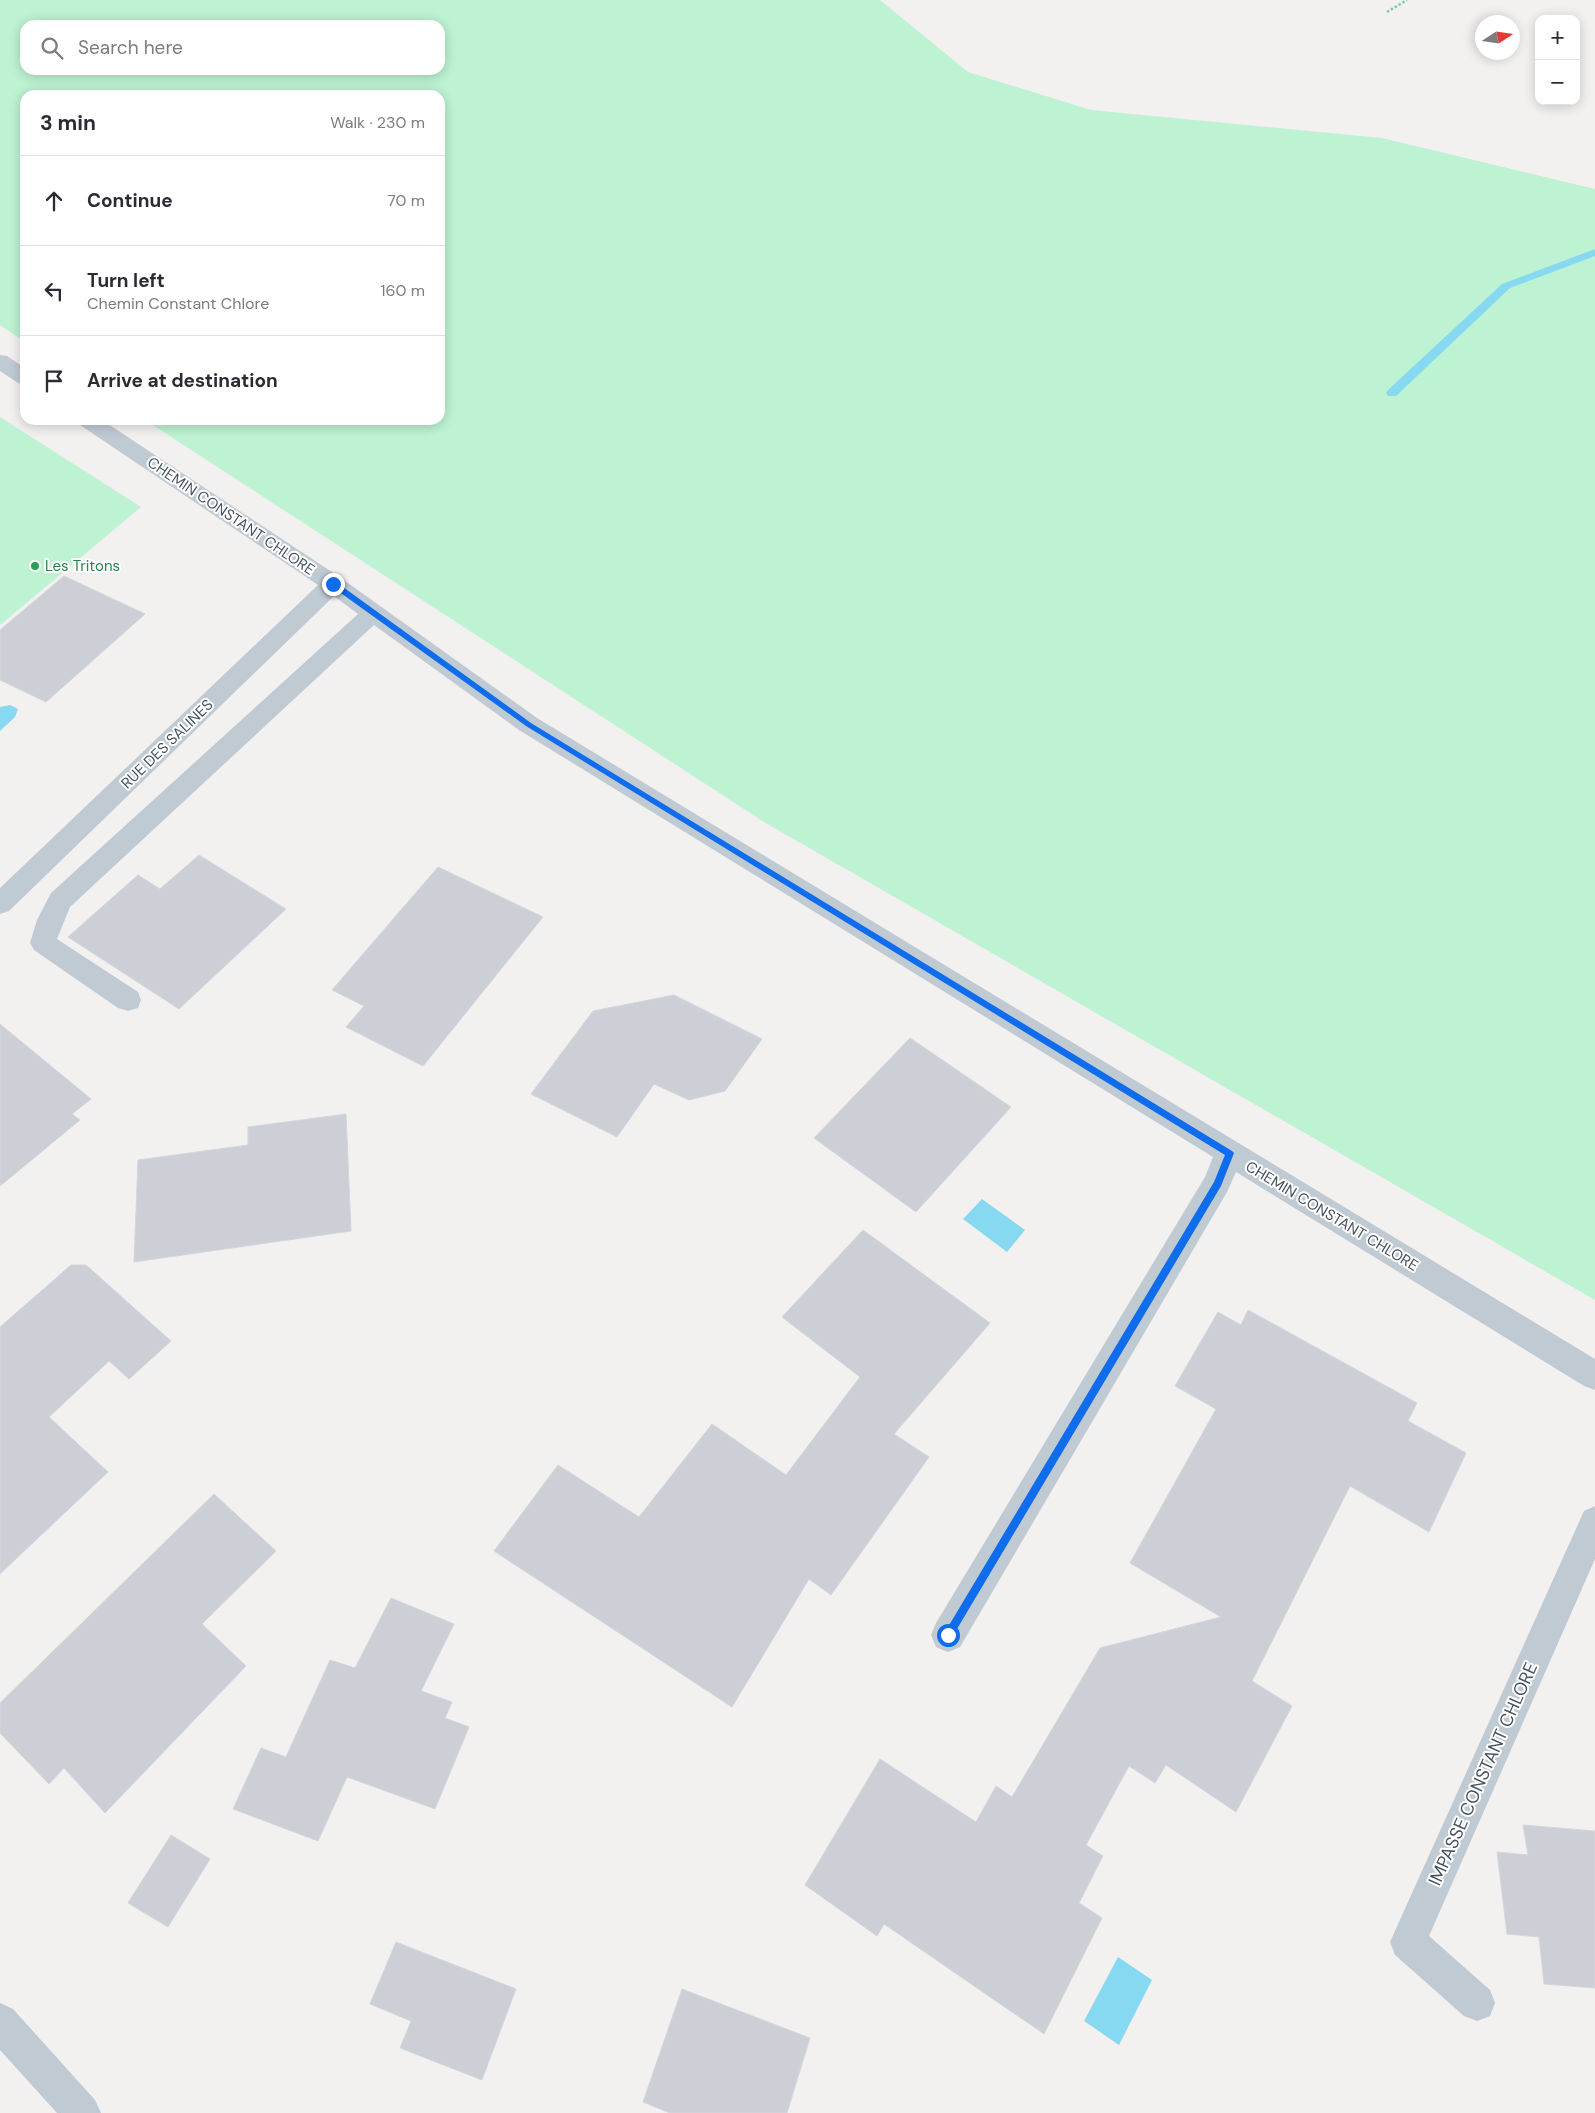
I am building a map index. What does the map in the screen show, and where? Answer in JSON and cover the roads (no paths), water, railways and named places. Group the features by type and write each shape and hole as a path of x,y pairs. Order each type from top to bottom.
{"street":[{"path":"0,361 20,375"},
{"name":"CHEMIN CONSTANT CHLORE","path":"94,425 333,584 528,724 1595,1376"},
{"name":"RUE DES SALINES","path":"0,904 333,584"},
{"path":"128,1000 42,943 50,920 60,900 348,634 374,613"},
{"path":"948,1635 1218,1183 1229,1153"},
{"name":"IMPASSE CONSTANT CHLORE","path":"1477,2003 1408,1942 1595,1522"},
{"path":"0,2022 82,2113"}],"water":[{"path":"10,705 18,709 15,717 0,731 0,707"},
{"path":"982,1199 1025,1230 1007,1252 963,1219"},
{"path":"1118,1957 1152,1980 1119,2045 1084,2021"}],"waterway":[{"path":"1392,393 1506,286 1595,252"}],"place":[{"name":"Les Tritons","path":"35,566"}]}
